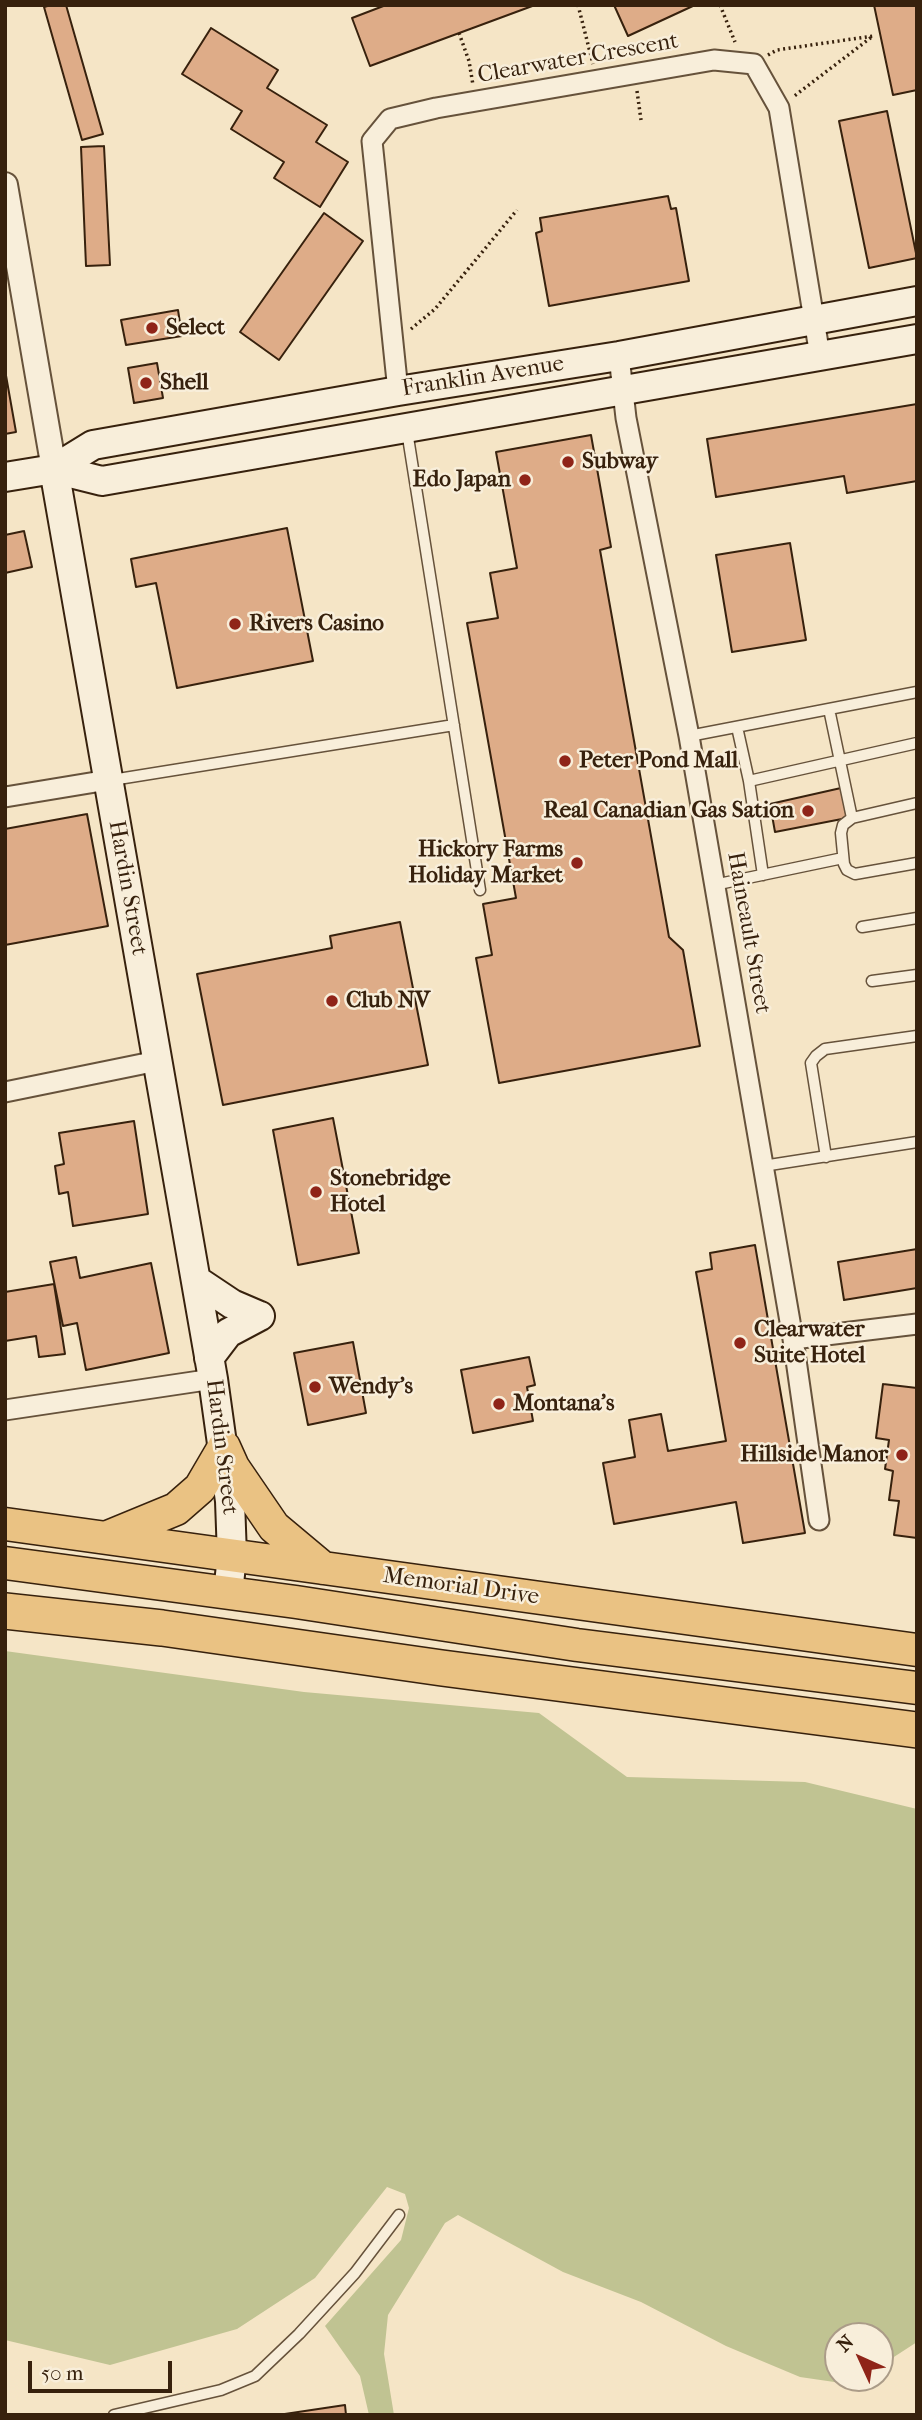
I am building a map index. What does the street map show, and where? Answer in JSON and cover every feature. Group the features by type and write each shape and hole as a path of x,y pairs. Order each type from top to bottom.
{"highway":[{"path":"103,1539 176,1509 200,1488 224,1447"},
{"path":"224,1447 233,1467 274,1527 323,1567"},
{"name":"Memorial Drive","path":"5,1524 917,1650"},
{"name":"Memorial Drive","path":"5,1563 577,1645 917,1688"},
{"path":"5,1611 162,1628 917,1730"}],"main road":[{"name":"Franklin Avenue","path":"5,477 54,469 93,445 398,391 619,356 917,301"},
{"name":"Franklin Avenue","path":"54,469 102,481 917,339"},
{"name":"Hardin Street","path":"54,469 224,1447 232,1556 228,1593"},
{"path":"196,1280 232,1304 260,1316 228,1334 211,1369"}],"street":[{"name":"Clearwater Crescent","path":"398,391 372,141 390,118 713,60 748,63"},
{"path":"748,63 779,108 820,356"},
{"name":"Hardin Street","path":"5,185 54,469"},
{"name":"Haineault Street","path":"619,356 622,392 688,736 793,1339 819,1520"},
{"path":"5,797 108,780"},
{"path":"5,1091 157,1061"},
{"path":"793,1339 917,1324"},
{"path":"5,1410 211,1369"}],"lane":[{"path":"406,428 480,890"},
{"path":"688,736 917,692"},
{"path":"829,709 852,818"},
{"path":"108,780 454,725"},
{"path":"737,727 749,781 763,875"},
{"path":"749,781 917,743"},
{"path":"917,803 852,818 843,825 841,833 847,870 855,874 917,863"},
{"path":"714,884 843,858"},
{"path":"862,927 917,918"},
{"path":"872,981 917,975"},
{"path":"826,1157 811,1063 816,1056 825,1049 917,1036"},
{"path":"763,1166 917,1142"},
{"path":"114,2415 221,2390 255,2376 299,2334 355,2273 399,2215"}],"path":[{"path":"578,5 597,80"},
{"path":"720,5 748,63 777,50 873,36 779,108"},
{"path":"459,33 469,61 475,101"},
{"path":"634,74 642,120"},
{"path":"393,344 435,309 517,210"}],"green space":[{"path":"5,1651 304,1692 539,1713 627,1777 805,1782 917,1809 917,2342 894,2357 894,2322 824,2322 824,2380 800,2377 726,2346 641,2302 563,2272 458,2215 445,2223 388,2315 384,2354 394,2415 369,2415 360,2376 325,2326 401,2240 409,2208 405,2194 387,2187 315,2278 237,2329 110,2365 5,2340"}],"building":[{"path":"66,5 103,134 82,140 44,7"},
{"path":"386,5 535,5 370,66 352,18"},
{"path":"614,5 695,5 628,36"},
{"path":"874,5 917,5 917,90 893,95"},
{"path":"211,28 278,70 267,88 327,125 316,142 348,162 320,207 274,178 284,162 231,129 242,111 182,74"},
{"path":"887,111 917,258 869,268 839,121"},
{"path":"104,146 110,265 86,266 81,147"},
{"path":"668,196 671,209 676,208 689,281 549,306 536,233 542,231 540,218"},
{"path":"324,213 363,241 279,360 240,332"},
{"name":"Select","path":"178,310 182,336 126,345 121,320"},
{"name":"Shell","path":"157,363 163,398 134,403 128,368"},
{"path":"5,370 16,432 5,434"},
{"path":"917,404 917,481 847,493 844,476 716,497 707,439"},
{"name":"Peter Pond Mall","path":"591,435 611,547 600,550 669,937 683,950 700,1046 499,1083 476,958 492,955 483,904 516,898 467,623 498,618 490,573 517,568 496,452"},
{"name":"Rivers Casino","path":"287,528 313,661 177,688 156,583 136,587 131,559"},
{"path":"24,531 32,567 5,573 5,535"},
{"path":"790,543 806,640 732,652 716,555"},
{"name":"Real Canadian Gas Sation","path":"841,788 847,818 775,832 770,804"},
{"path":"87,814 108,926 5,945 5,829"},
{"path":"400,922 428,1065 223,1105 197,974 332,948 330,936"},
{"name":"Stonebridge Hotel","path":"333,1118 359,1253 298,1265 273,1130"},
{"path":"134,1121 148,1214 73,1226 68,1192 59,1194 55,1166 64,1164 59,1133"},
{"name":"Clearwater Suite Hotel","path":"755,1245 805,1533 743,1543 736,1502 614,1524 603,1463 635,1457 629,1420 661,1414 668,1451 726,1441 696,1272 712,1269 710,1253"},
{"path":"917,1249 917,1288 844,1300 838,1262"},
{"path":"76,1257 80,1278 151,1263 169,1353 86,1370 77,1323 63,1326 50,1262"},
{"path":"54,1284 65,1354 39,1357 36,1336 5,1341 5,1292"},
{"path":"353,1342 366,1413 308,1425 294,1353"},
{"name":"Montana's","path":"529,1357 535,1385 527,1387 533,1421 473,1433 461,1370"},
{"name":"Hillside Manor","path":"883,1384 917,1388 917,1538 894,1535 899,1501 889,1500 893,1471 885,1469 889,1440 876,1438"},
{"path":"345,2405 346,2415 278,2415"}],"place":[{"name":"Select","path":"152,328"},
{"name":"Shell","path":"146,383"},
{"name":"Subway","path":"568,462"},
{"name":"Edo Japan","path":"525,480"},
{"name":"Rivers Casino","path":"235,624"},
{"name":"Peter Pond Mall","path":"565,761"},
{"name":"Real Canadian Gas Sation","path":"808,811"},
{"name":"Hickory Farms Holiday Market","path":"577,863"},
{"name":"Club NV","path":"332,1001"},
{"name":"Stonebridge Hotel","path":"316,1192"},
{"name":"Clearwater Suite Hotel","path":"740,1343"},
{"name":"Wendy's","path":"315,1387"},
{"name":"Montana's","path":"499,1404"},
{"name":"Hillside Manor","path":"902,1455"}]}
